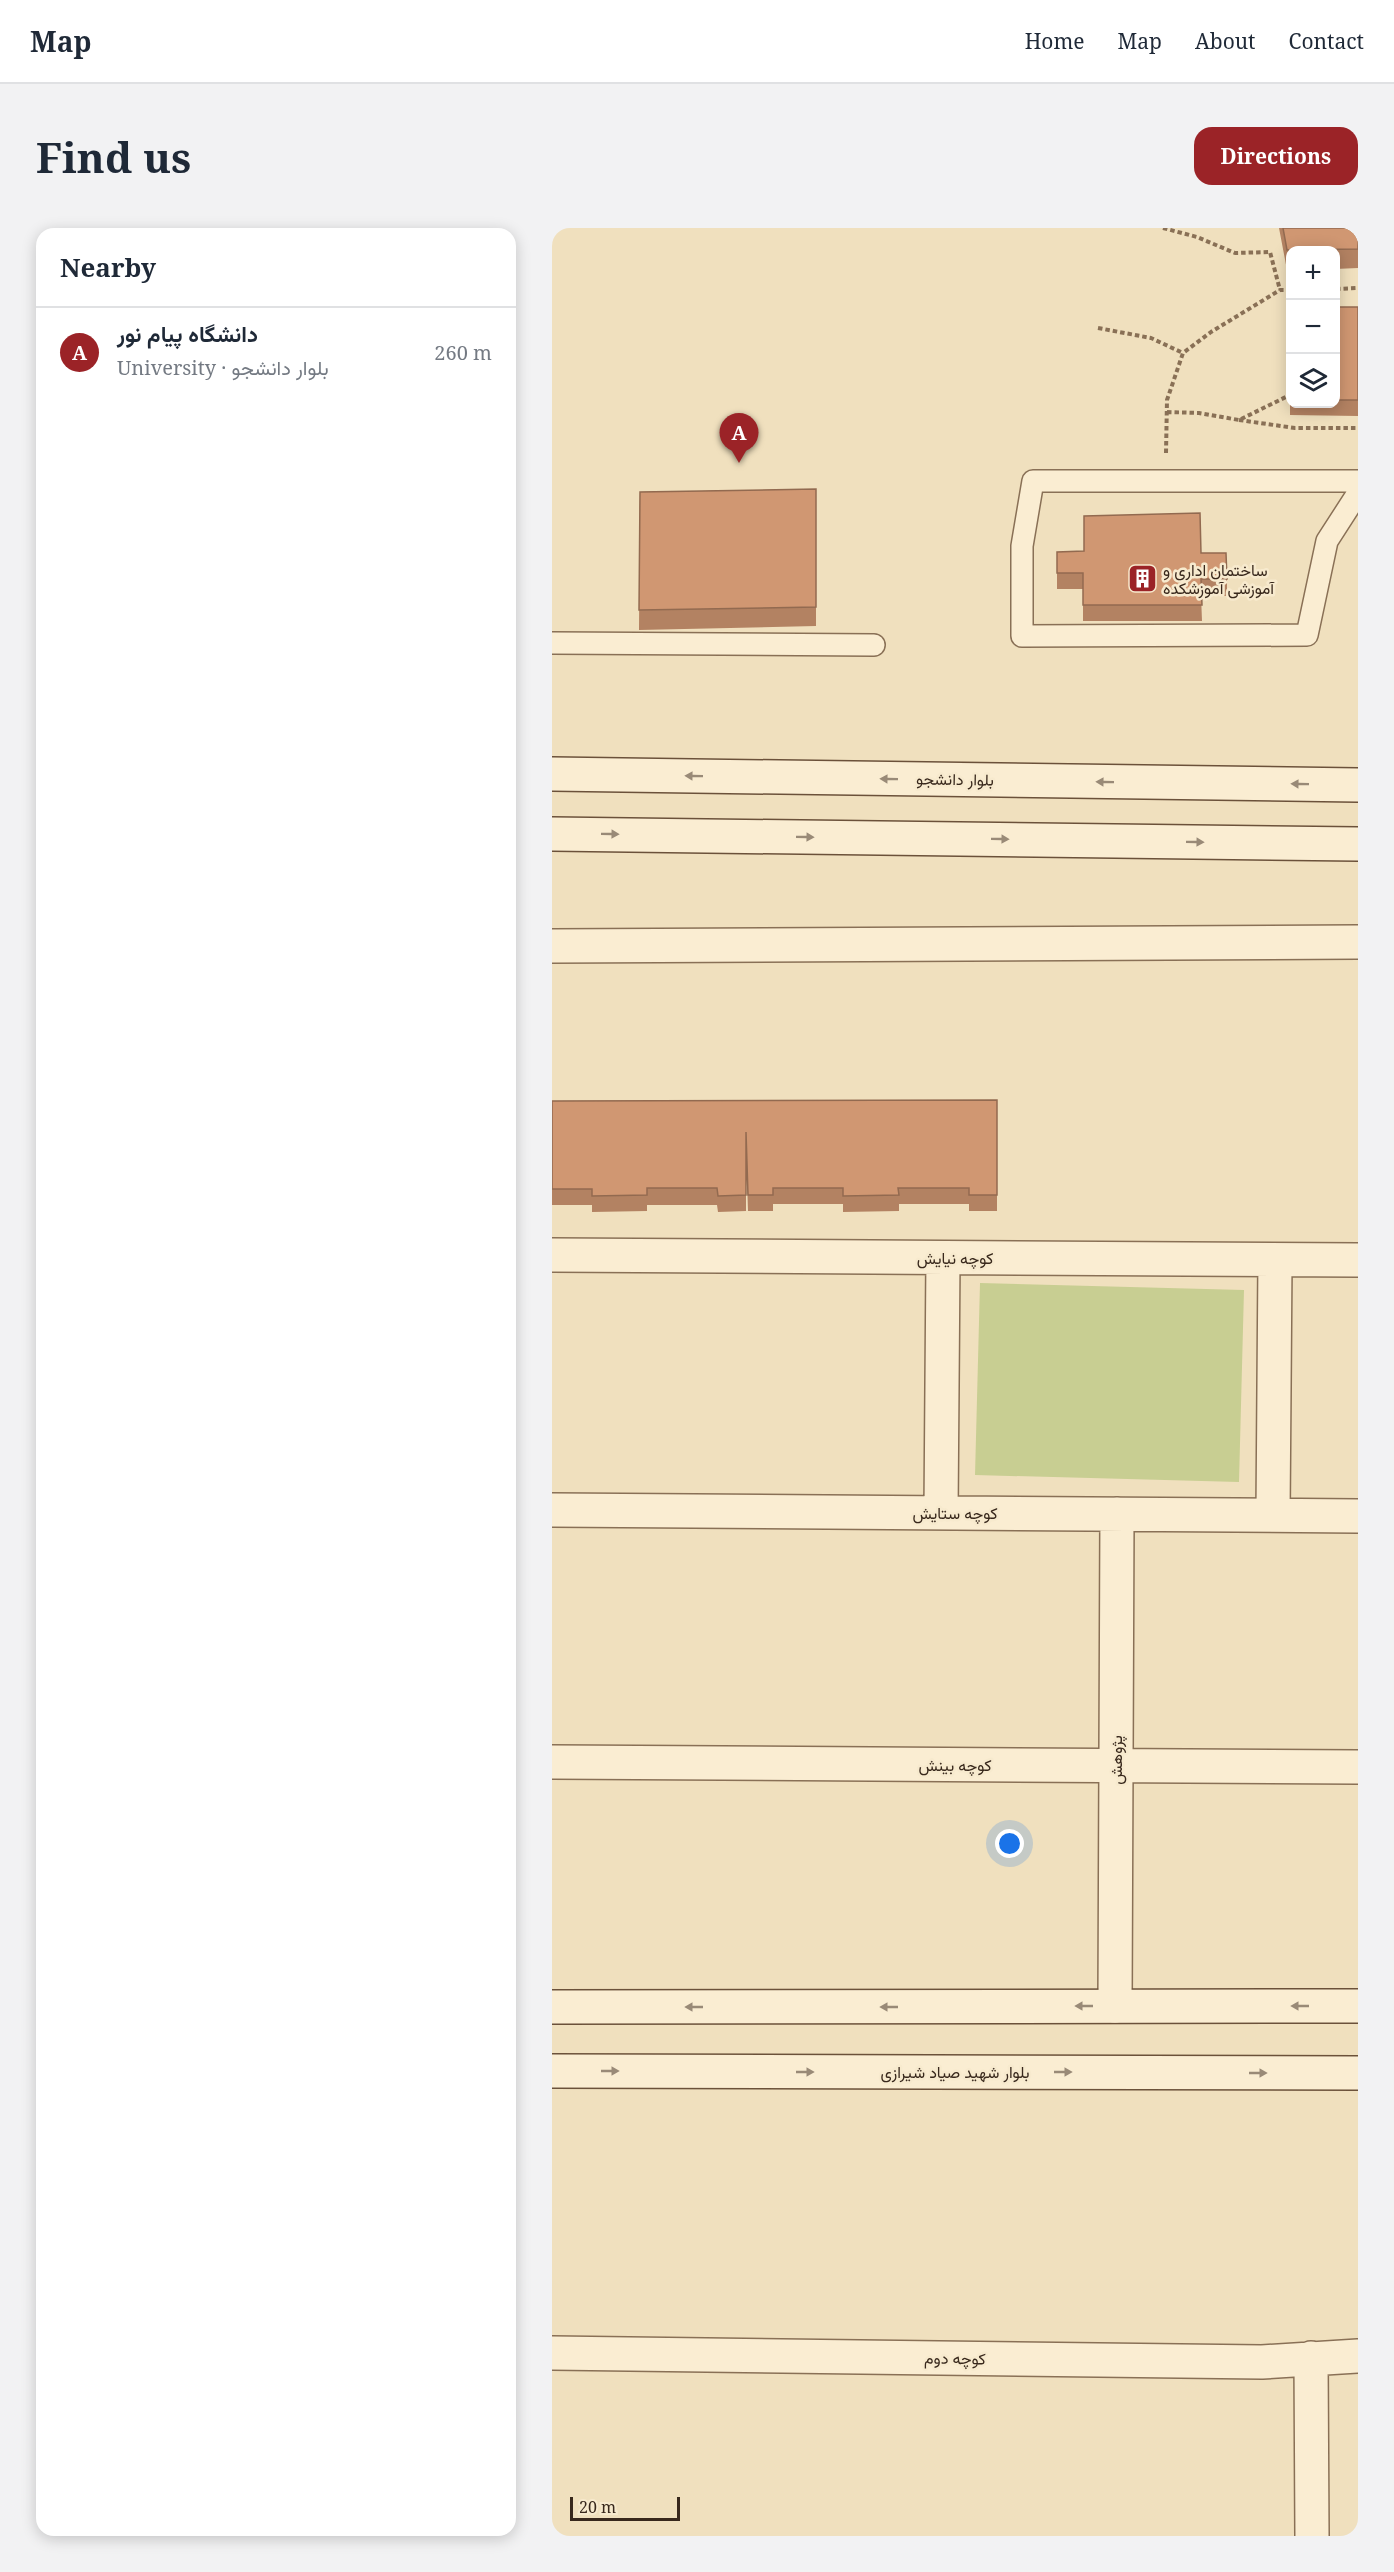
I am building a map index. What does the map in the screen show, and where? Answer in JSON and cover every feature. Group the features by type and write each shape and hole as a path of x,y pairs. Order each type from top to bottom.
{"street":[{"name":"بلوار دانشجو","path":"552,774 1358,785"},
{"path":"552,834 1358,844"},
{"path":"552,946 1358,942"},
{"name":"كوچه نيايش","path":"552,1255 1358,1260"},
{"path":"941,1513 943,1258"},
{"path":"1273,1515 1275,1260"},
{"name":"کوچه ستایش","path":"552,1510 1358,1516"},
{"name":"پژوهش","path":"1116,2006 1117,1514"},
{"name":"کوچه بینش","path":"552,1762 1358,1767"},
{"path":"552,2007 1358,2006"},
{"name":"بلوار شهید صیاد شیرازی","path":"552,2071 1358,2073"},
{"name":"کوچه دوم","path":"552,2353 1262,2362 1358,2356"},
{"path":"1311,2358 1312,2536"}],"lane":[{"path":"1358,481 1033,481 1022,546 1022,636 1307,635 1327,541 1358,494"},
{"path":"552,643 874,645"}],"path":[{"path":"1162,228 1197,237 1235,253 1270,252 1280,290"},
{"path":"1340,289 1358,288"},
{"path":"1166,481 1167,400 1183,353 1211,332 1280,290 1286,290"},
{"path":"1098,328 1151,338 1183,353"},
{"path":"1239,420 1286,397"},
{"path":"1167,412 1199,413 1295,428 1358,428"}],"green space":[{"path":"980,1283 1244,1290 1239,1482 975,1475"}],"building":[{"path":"1283,228 1358,228 1358,249 1340,249 1340,246 1286,246"},
{"path":"1340,307 1358,307 1358,400 1340,400"},
{"path":"816,489 816,607 639,610 640,492"},
{"name":"ساختمان اداری و آموزشی آموزشکده","path":"1200,513 1201,553 1226,553 1227,579 1201,579 1202,605 1083,605 1083,573 1057,573 1057,552 1084,551 1084,516"},
{"path":"997,1100 997,1195 969,1195 969,1188 898,1188 899,1195 843,1196 843,1188 773,1188 773,1195 748,1195 746,1132 746,1195 718,1196 717,1188 647,1188 647,1195 592,1196 592,1189 552,1189 552,1101"}],"place":[{"name":"دانشگاه پیام نور","path":"739,463"},
{"name":"ساختمان اداری و آموزشی آموزشکده","path":"1142,579"}]}
